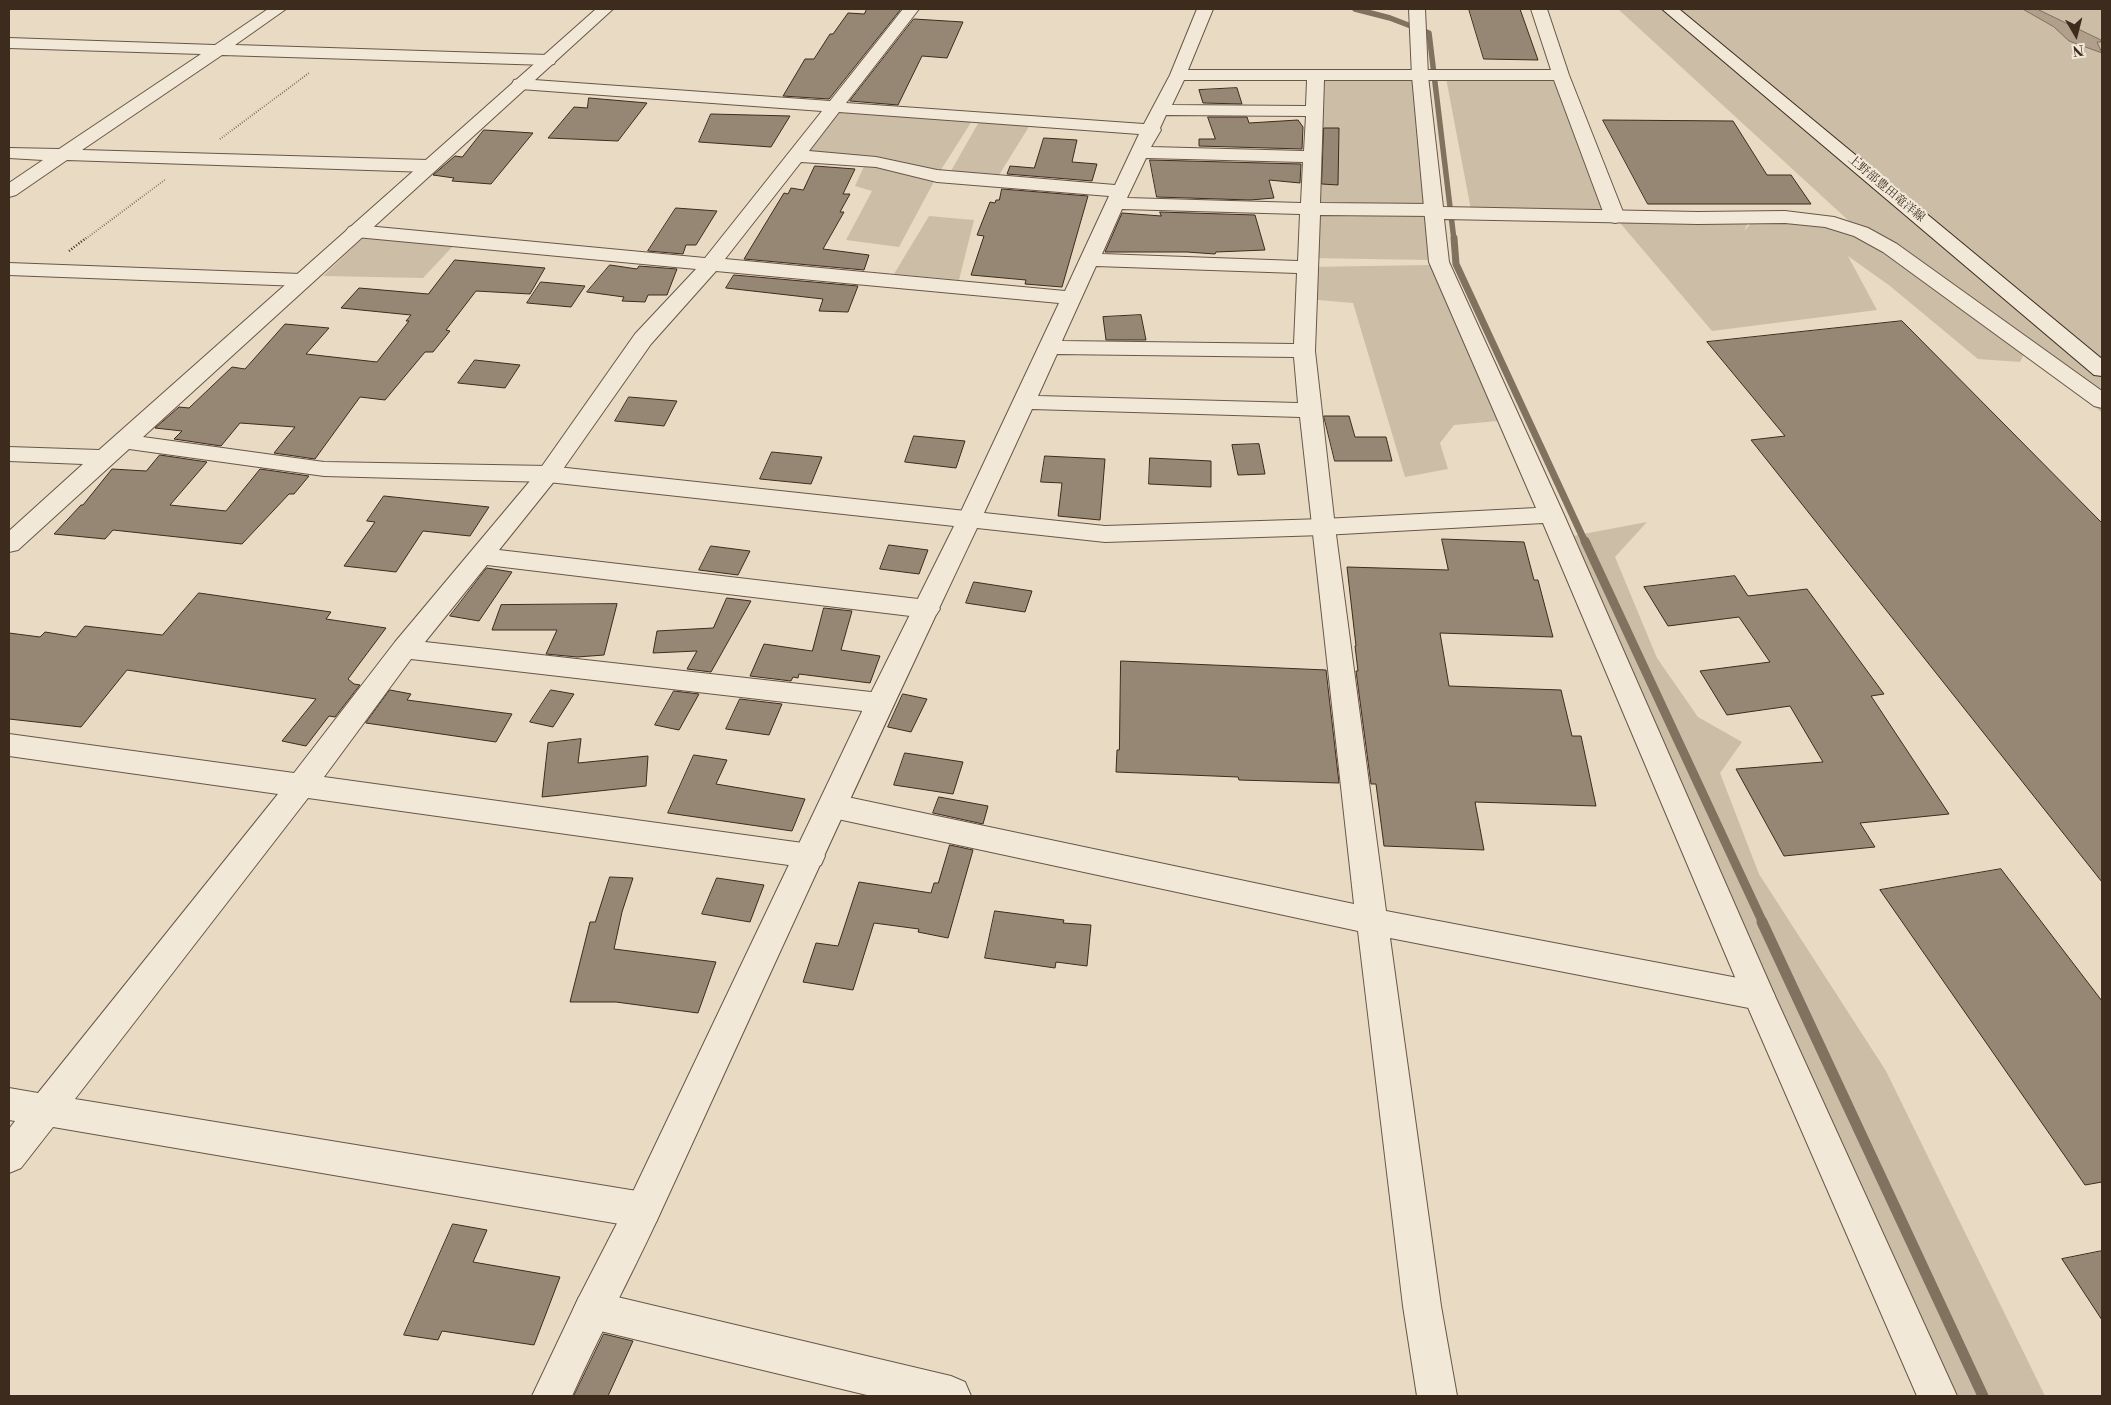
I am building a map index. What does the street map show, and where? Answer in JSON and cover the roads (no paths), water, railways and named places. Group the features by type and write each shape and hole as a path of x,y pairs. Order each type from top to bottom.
{"street":[{"path":"9,191 61,154 278,9"},
{"path":"9,544 605,9"},
{"path":"9,1156 301,786 404,649 548,474 643,339 710,265 911,9"},
{"path":"552,1396 592,1310 643,1210 880,703 969,520 1140,152 1162,110 1205,9"},
{"path":"1417,9 1420,76 1439,262 1552,515 1759,996 1937,1396"},
{"path":"1539,9 1561,75 1615,217"},
{"name":"上野部豊田竜洋線","path":"1670,9 2102,370"},
{"path":"9,43 548,60"},
{"path":"1178,75 1561,75"},
{"path":"1316,76 1304,351 1323,527 1372,922 1422,1306 1437,1396"},
{"path":"520,84 1152,130"},
{"path":"1162,110 1314,110"},
{"path":"1140,152 1311,157"},
{"path":"9,153 428,166"},
{"path":"797,156 876,162 937,176 1119,197 1309,209 1615,217 1786,216 1827,221 1861,232 1890,248 2102,401"},
{"path":"356,231 1073,298"},
{"path":"1090,260 1307,267"},
{"path":"9,270 302,280"},
{"path":"1050,347 1304,351"},
{"path":"1024,402 1310,410"},
{"path":"123,441 324,469 548,474 1105,534 1323,527 1552,515"},
{"path":"9,454 104,458"},
{"path":"481,556 927,609"},
{"path":"404,649 880,703"},
{"path":"9,744 810,856"},
{"path":"833,806 1372,922 1759,996"},
{"path":"9,1104 643,1210"},
{"path":"592,1310 951,1396"}],"waterway":[{"path":"1355,9 1390,18 1429,33 1454,240"},
{"path":"1454,238 1456,264 1585,542"},
{"path":"1585,541 1763,923"},
{"path":"1762,922 1983,1396"}]}
